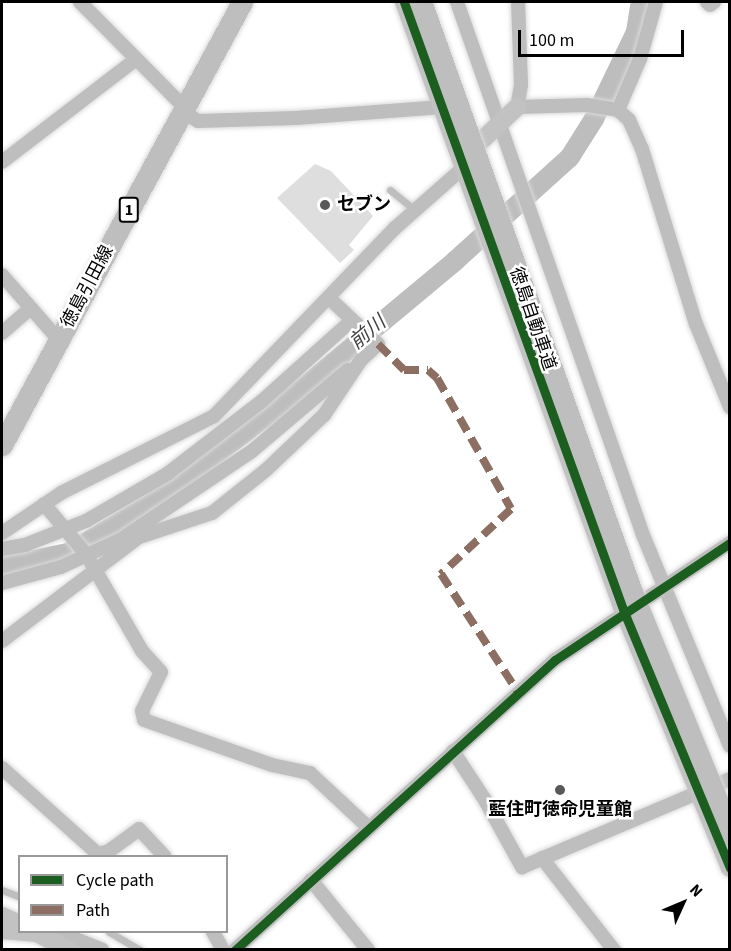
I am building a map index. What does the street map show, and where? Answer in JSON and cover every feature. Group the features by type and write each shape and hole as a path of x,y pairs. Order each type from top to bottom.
{"highway":[{"name":"徳島自動車道","path":"420,2 631,593 729,834"}],"main road":[{"name":"徳島引田線","path":"2,445 242,2"}],"street":[{"path":"80,2 183,109 198,121 443,107"},
{"path":"404,2 624,612 696,793 729,868"},
{"path":"457,2 663,586 729,746"},
{"path":"2,532 44,504 214,416 463,163 516,107 521,85 518,2"},
{"path":"616,109 640,59 656,2"},
{"path":"707,2 710,5 714,2"},
{"path":"2,162 135,60"},
{"path":"516,107 587,105 616,109 629,120 638,140 696,324 729,407"},
{"path":"2,275 59,340"},
{"path":"2,584 87,555 206,485 361,360 377,343 329,298"},
{"path":"2,333 31,308"},
{"path":"2,549 25,545 68,529 120,504 208,445 354,321"},
{"path":"2,641 139,537 212,513 266,470 324,415 361,360"},
{"path":"44,504 68,529 98,570 142,651 161,672 142,711 144,720 272,765 310,773 369,828"},
{"path":"235,950 555,660 729,543"},
{"path":"453,752 485,800 522,867 729,779"},
{"path":"2,768 98,854 109,851 139,829 163,855"},
{"path":"542,858 615,950"},
{"path":"310,880 368,950"},
{"path":"2,916 18,923"},
{"path":"2,930 18,931"},
{"path":"39,933 69,950"},
{"path":"45,933 68,936 102,950"},
{"path":"214,933 223,950"}],"lane":[{"path":"390,190 416,210"},
{"path":"2,890 18,896"},
{"path":"111,933 140,950"}],"building":[{"path":"315,164 331,171 373,216 349,245 354,250 340,263 277,198"}],"waterway":[{"name":"前川","path":"2,566 68,553 153,502 292,397 455,261 570,157 594,119 636,32 641,2"}],"marked path":[{"path":"378,344 404,370 428,370 437,378 511,509 441,574 518,692"}],"cycle path":[{"path":"404,2 624,612 730,868"},
{"path":"235,950 555,660 730,543"}],"place":[{"name":"セブン","path":"325,205"},
{"name":"藍住町徳命児童館","path":"560,790"}]}
